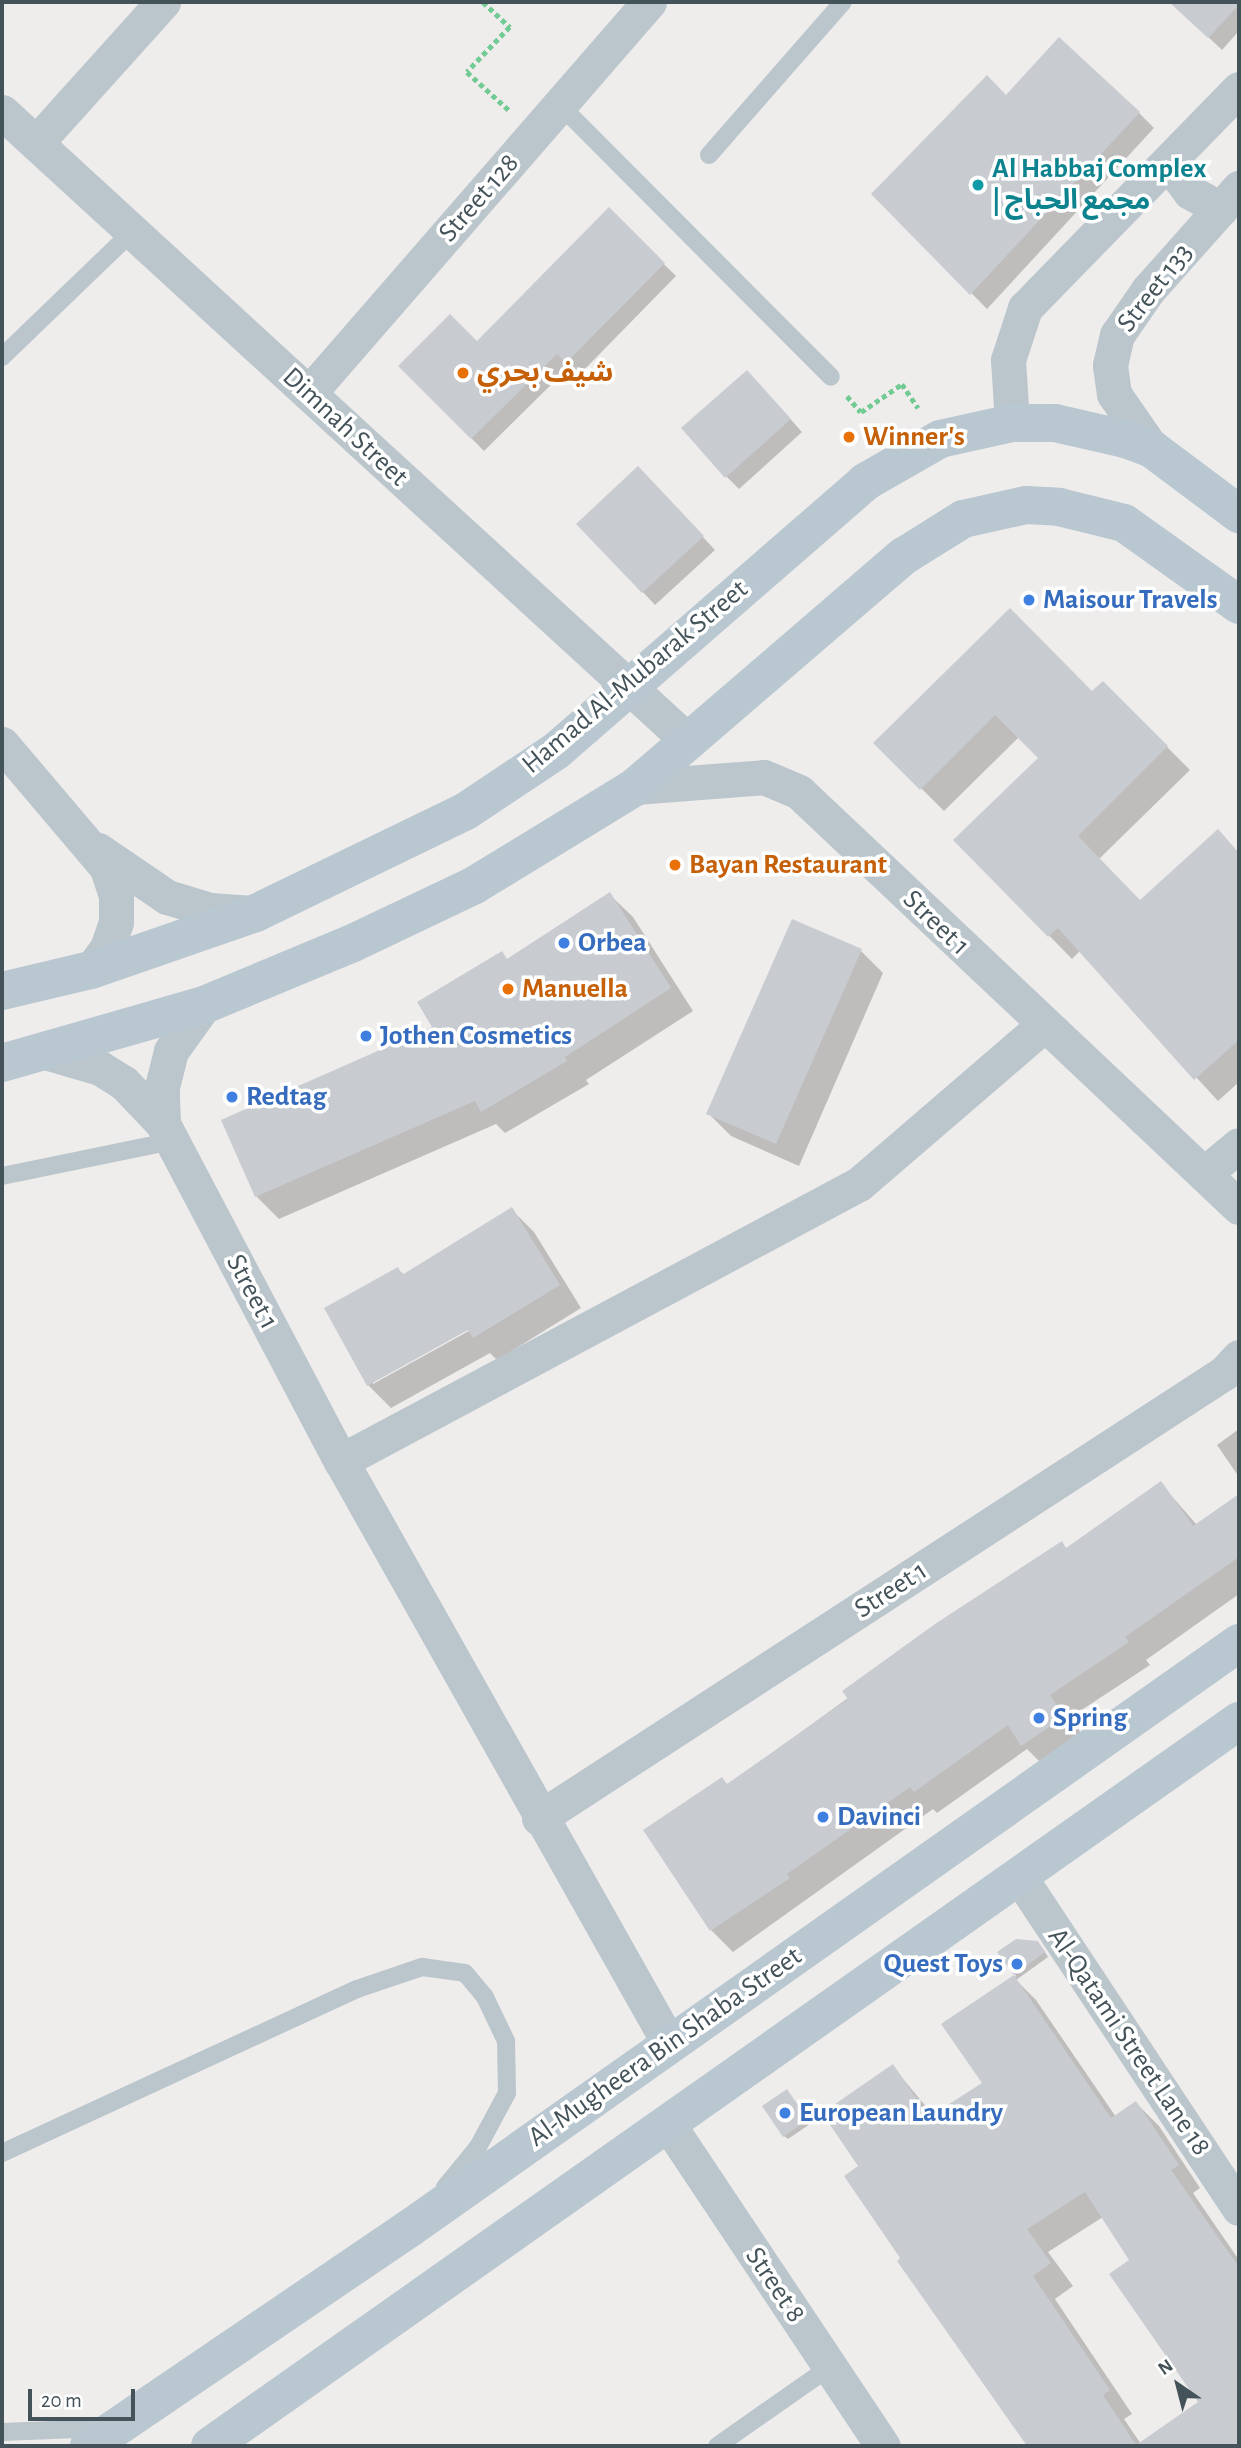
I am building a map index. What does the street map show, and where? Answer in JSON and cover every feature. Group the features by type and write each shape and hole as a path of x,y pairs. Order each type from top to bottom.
{"main road":[{"name":"Hamad Al-Mubarak Street","path":"2,991 91,971 256,913 467,811 556,751 865,482 940,439 1012,423 1055,423 1152,449 1239,514"},
{"path":"2,1063 204,1005 353,943 473,886 635,787 922,543 963,519 1001,508 1059,507 1124,523 1239,605"},
{"name":"Al-Mugheera Bin Shaba Street","path":"102,2437 410,2228 1239,1643"},
{"path":"210,2446 1239,1721"}],"street":[{"path":"36,143 163,2"},
{"name":"Street 128","path":"309,393 649,2"},
{"path":"1012,423 1008,360 1025,308 1169,164 1239,89"},
{"name":"Dimnah Street","path":"2,112 688,741"},
{"name":"Street 133","path":"1169,164 1190,192 1230,199"},
{"name":"Street 133","path":"1152,449 1114,394 1111,365 1116,335 1148,290 1230,199"},
{"path":"2,744 92,845 107,868 116,908 107,948 91,971"},
{"name":"Street 1","path":"635,787 764,776 785,783 1239,1207"},
{"path":"92,845 167,897 211,911 256,913"},
{"name":"Street 1","path":"168,1132 162,1087 171,1051 204,1005"},
{"path":"341,1461 859,1184 1043,1026"},
{"name":"Street 1","path":"45,1052 100,1068 124,1083 168,1132 341,1461 539,1818 669,2043"},
{"path":"1204,1174 1239,1145"},
{"name":"Street 1","path":"539,1818 1224,1373 1239,1357"},
{"name":"Al-Qatami Street Lane 18","path":"1019,1876 1239,2208"},
{"name":"Street 8","path":"668,2124 883,2446"}],"lane":[{"path":"709,155 843,2"},
{"path":"559,104 831,377"},
{"path":"2,357 132,232"},
{"path":"2,1176 168,1132"},
{"path":"2,2153 357,1989 422,1967 465,1973 485,1997 506,2041 507,2093 478,2147 410,2228"},
{"path":"717,2446 830,2367"},
{"path":"2,2432 102,2437"}],"path":[{"path":"483,2 510,27 467,72 534,134"},
{"path":"831,377 861,412 902,384 940,439"}],"building":[{"path":"1169,2 1239,2 1239,5 1208,38"},
{"name":"Al Habbaj Complex | مجمع الحباج","path":"1059,37 1140,112 970,295 871,194 987,75 1006,95"},
{"path":"609,207 665,263 566,363 557,354 471,439 398,366 450,314 477,341"},
{"path":"747,370 791,419 725,478 681,428"},
{"path":"638,466 704,536 642,593 576,524"},
{"path":"1010,608 1092,691 1103,681 1168,746 1078,836 1140,900 1218,829 1239,853 1239,1040 1194,1080 1058,928 1048,937 953,840 1038,758 995,715 920,790 873,743"},
{"path":"610,892 671,988 565,1057 567,1061 481,1112 475,1101 255,1197 221,1120 432,1027 417,1002 502,951 507,959"},
{"path":"792,919 862,949 776,1144 706,1114"},
{"path":"512,1207 560,1285 473,1338 468,1330 367,1386 324,1308 398,1267 402,1275"},
{"path":"1161,1481 1193,1526 1239,1494 1239,1557 1125,1637 1129,1642 1050,1695 1064,1717 1021,1746 1008,1725 914,1792 910,1787 787,1874 790,1878 710,1931 643,1830 722,1777 727,1784 848,1699 842,1691 935,1624 1062,1541 1066,1548"},
{"name":"Quest Toys","path":"1016,1939 1038,1941 1045,1952 1014,1975 997,1952"},
{"path":"1014,1975 1111,2118 1136,2101 1179,2165 1171,2170 1239,2267 1239,2446 1027,2446 897,2261 900,2258 844,2176 858,2166 822,2113 893,2064 929,2117 982,2083 941,2024","holes":["1085,2192 1129,2260 1109,2274 1198,2402 1136,2445 1103,2395 1110,2390 1033,2276 1051,2263 1027,2229"]},
{"name":"European Laundry","path":"787,2089 808,2120 783,2137 762,2106"}],"place":[{"name":"Al Habbaj Complex | مجمع الحباج","path":"978,185"},
{"name":"شيف بحري","path":"463,373"},
{"name":"Winner's","path":"849,437"},
{"name":"Maisour Travels","path":"1029,600"},
{"name":"Bayan Restaurant","path":"675,865"},
{"name":"Orbea","path":"564,943"},
{"name":"Manuella","path":"508,989"},
{"name":"Jothen Cosmetics","path":"366,1036"},
{"name":"Redtag","path":"232,1097"},
{"name":"Spring","path":"1039,1718"},
{"name":"Davinci","path":"823,1817"},
{"name":"Quest Toys","path":"1017,1964"},
{"name":"European Laundry","path":"785,2113"}]}
